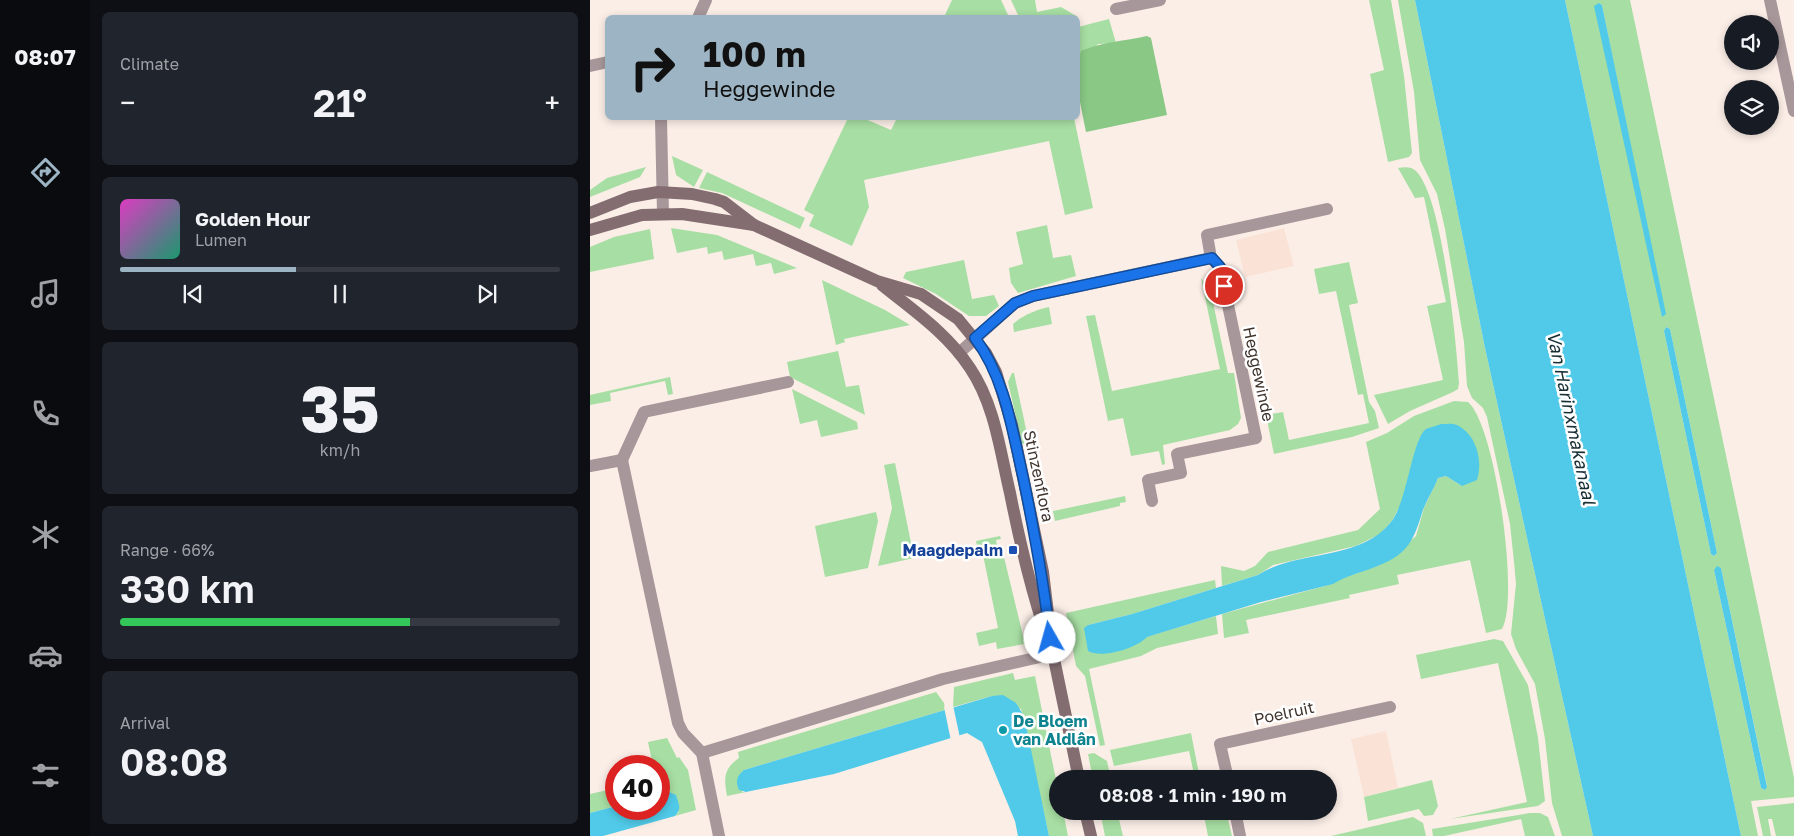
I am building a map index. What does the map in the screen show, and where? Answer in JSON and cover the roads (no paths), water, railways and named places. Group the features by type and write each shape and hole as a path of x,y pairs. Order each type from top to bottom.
{"street":[{"path":"699,15 706,0"},
{"path":"1116,9 1160,0"},
{"path":"1770,0 1794,111"},
{"path":"590,66 605,63"},
{"path":"661,120 663,214"},
{"name":"Stinzenflora","path":"590,214 630,197 663,192 715,198 724,202 754,225 878,281 921,294 958,318 986,353 996,372 1012,426 1043,572 1052,654"},
{"name":"Heggewinde","path":"1152,501 1148,480 1181,474 1177,454 1256,438 1220,267 1212,258 1207,235 1327,209"},
{"name":"Stinzenflora","path":"590,230 629,218 663,214 682,214 754,225"},
{"path":"959,353 1015,303 1033,296 1212,258"},
{"name":"Stinzenflora","path":"878,281 933,325 959,353 985,395 994,423 1027,575 1052,654 1077,770"},
{"path":"719,836 702,753 683,733 678,723 622,460 644,412 788,382"},
{"path":"590,466 622,460"},
{"path":"702,753 943,679 1052,654"},
{"name":"Poelruit","path":"1226,770 1220,744 1390,707"},
{"path":"1087,820 1090,836"},
{"path":"1237,820 1240,836"}],"water":[{"name":"Van Harinxmakanaal","path":"1415,0 1565,0 1741,836 1593,836 1485,348"},
{"path":"1599,3 1602,5 1666,314 1662,317 1594,6"},
{"path":"1666,327 1670,329 1717,553 1714,556 1711,554 1664,331"},
{"path":"1441,424 1457,425 1464,429 1474,442 1479,457 1477,480 1462,486 1446,476 1438,478 1413,537 1398,555 1380,565 1333,584 1261,602 1147,637 1136,645 1119,651 1102,654 1088,651 1084,628 1088,625 1132,614 1258,575 1291,561 1362,544 1378,535 1397,513 1421,435 1426,429"},
{"path":"1717,566 1721,568 1767,787 1765,790 1761,788 1714,570"},
{"path":"1003,695 1016,703 1024,716 1049,836 1018,836 1015,821 982,742 967,733 834,774 746,792 739,790 737,779 744,770 992,696"},
{"path":"670,792 676,795 679,804 679,811 675,816 670,817"},
{"path":"605,809 605,820 661,820 603,836 590,836 590,813"}],"place":[{"name":"Maagdepalm","path":"1013,550"},
{"name":"De Bloem van Aldlân","path":"1003,730"}]}
